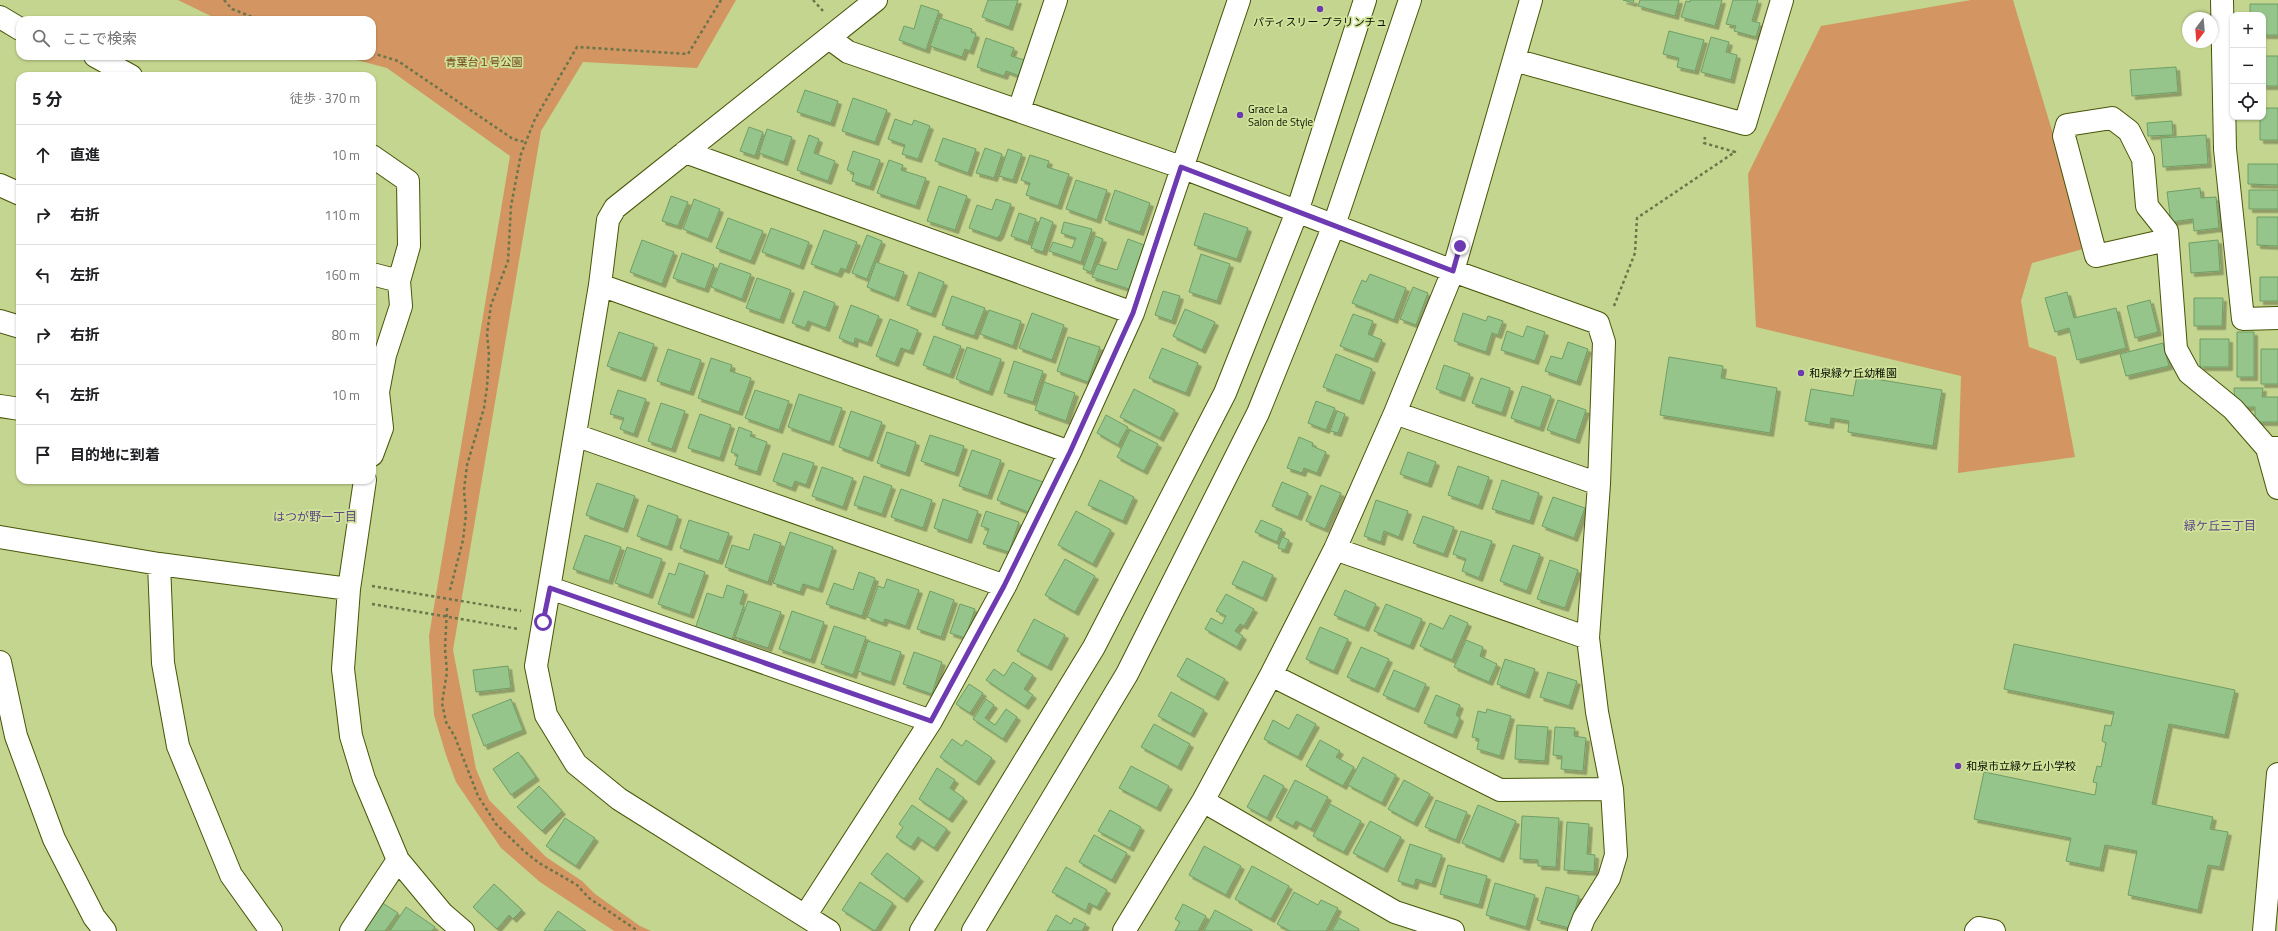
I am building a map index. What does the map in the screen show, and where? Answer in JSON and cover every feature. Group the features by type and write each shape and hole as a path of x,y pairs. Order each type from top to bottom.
{"street":[{"path":"828,931 619,799 576,764 546,716 536,666 600,285 608,220 615,208 876,0"},
{"path":"1018,110 1056,0"},
{"path":"805,916 931,721 1004,586 1070,452 1133,313 1181,167 1239,0"},
{"path":"921,931 1094,647 1225,393 1297,212 1366,0"},
{"path":"973,931 1127,674 1258,413 1334,225 1410,0"},
{"path":"1128,930 1203,801 1271,675 1335,549 1395,413 1453,271 1531,0"},
{"path":"1514,60 1745,124 1782,0"},
{"path":"2222,0 2225,149 2243,319 2278,318"},
{"path":"0,16 16,26"},
{"path":"829,38 848,52 1181,167 1453,271 1598,323 1604,342 1599,484 1588,638 1597,712 1612,788 1616,855 1609,878 1584,918 1579,931"},
{"path":"102,60 124,72"},
{"path":"2167,240 2096,256 2064,136 2067,125 2112,118 2129,131 2143,159 2147,206 2167,231 2176,349 2189,373 2233,409 2272,448 2278,488"},
{"path":"685,152 1133,313"},
{"path":"376,159 408,181 409,246 399,281 401,306 376,387"},
{"path":"0,185 16,192"},
{"path":"376,275 399,281"},
{"path":"600,285 1070,452"},
{"path":"0,320 16,326"},
{"path":"376,396 382,428 376,444"},
{"path":"0,406 16,408"},
{"path":"1395,413 1599,484"},
{"path":"575,435 1004,586"},
{"path":"364,484 348,589 343,669 351,736 364,779 398,860 442,913 463,931"},
{"path":"0,537 158,564 348,589"},
{"path":"1335,549 1588,638"},
{"path":"158,564 163,663 178,746 231,875 271,931"},
{"path":"550,588 931,721"},
{"path":"0,662 16,736 54,839 94,917 105,931"},
{"path":"1271,675 1500,790 1612,788"},
{"path":"2269,918 2278,774"},
{"path":"1203,801 1395,912 1453,931"},
{"path":"351,931 398,860"},
{"path":"1976,931 1979,928 1994,931"}],"path":[{"path":"224,0 232,9 250,16"},
{"path":"450,590 463,540 466,514 464,490 468,465 484,408 489,355 487,334 491,306 508,261 511,206 525,142 535,119 577,47 688,54 721,0"},
{"path":"376,54 398,61 513,139 525,142"},
{"path":"1598,323 1612,312 1635,253 1637,218 1735,152 1704,143 1707,131"},
{"path":"348,589 366,592 367,585 522,611 521,619 543,622"},
{"path":"365,603 519,629"},
{"path":"447,608 448,672 442,703 446,722 455,737 478,796 496,824 524,851 539,863 577,885 589,898 638,931"}],"green space":[{"name":"青葉台１号公園","path":"178,0 736,0 697,68 583,62 541,131 453,650 476,769 489,800 546,857 582,881 595,894 640,926 651,931 614,931 540,882 501,848 456,782 434,715 429,636 510,156 387,68 357,60 376,60 376,16 211,16"},
{"path":"1971,0 2013,0 2087,248 2032,263 2021,301 2029,347 2056,357 2075,457 1958,473 1961,376 1756,327 1748,174 1821,26"}],"building":[{"path":"988,0 1018,0 1009,27 982,17"},
{"path":"1623,0 1634,0 1633,3"},
{"path":"1640,0 1679,0 1675,16 1638,6"},
{"path":"1690,0 1722,0 1715,26 1681,17 1686,1 1690,2"},
{"path":"1733,0 1758,0 1752,21 1760,23 1756,37 1734,31 1736,26 1726,24"},
{"path":"2250,4 2278,4 2278,35 2266,35 2266,12 2250,12"},
{"path":"921,5 939,11 926,50 899,40 904,26 914,29"},
{"path":"940,18 972,29 971,32 976,34 970,51 965,49 962,57 930,46"},
{"path":"1669,31 1704,40 1695,71 1677,67 1679,58 1663,54"},
{"path":"1711,37 1729,42 1726,52 1737,55 1731,80 1701,72"},
{"path":"986,38 1014,48 1011,56 1028,61 1022,77 1006,71 1004,76 977,67"},
{"path":"2266,56 2278,56 2278,86 2266,86"},
{"path":"2176,67 2178,92 2132,96 2130,70"},
{"path":"805,90 838,101 831,123 797,112"},
{"path":"853,98 887,110 875,142 842,131"},
{"path":"2266,108 2278,108 2278,140 2260,140 2260,120 2266,120"},
{"path":"895,119 912,125 914,120 930,126 918,159 902,154 905,145 888,139"},
{"path":"2172,121 2173,135 2148,136 2147,123"},
{"path":"749,127 763,132 755,156 740,151"},
{"path":"767,129 792,137 784,162 759,153"},
{"path":"809,135 819,139 814,153 835,161 828,181 797,170"},
{"path":"2206,135 2208,164 2163,167 2161,138"},
{"path":"943,138 976,149 968,173 935,161"},
{"path":"985,148 1002,154 994,178 976,173"},
{"path":"1008,149 1022,154 1013,180 999,176"},
{"path":"853,151 880,160 870,187 852,181 854,173 847,170"},
{"path":"1030,155 1049,161 1047,167 1069,174 1058,206 1026,195 1030,183 1021,180"},
{"path":"889,160 903,165 901,170 926,178 916,206 877,193"},
{"path":"2248,164 2278,164 2278,185 2248,184"},
{"path":"1076,180 1107,190 1097,220 1066,209"},
{"path":"939,186 967,196 955,230 927,221"},
{"path":"2200,188 2201,198 2216,197 2219,228 2194,231 2193,219 2171,222 2167,192"},
{"path":"1115,190 1150,203 1140,232 1105,220"},
{"path":"2249,190 2278,190 2278,209 2249,209"},
{"path":"671,196 688,202 678,226 662,221"},
{"path":"694,199 720,209 708,239 683,229"},
{"path":"996,199 1011,204 1000,235 997,238 969,228 977,205 992,210"},
{"path":"1019,213 1036,219 1028,242 1011,236"},
{"path":"1204,213 1248,228 1237,259 1194,245"},
{"path":"1041,217 1053,222 1043,252 1031,248"},
{"path":"2257,217 2278,217 2278,246 2257,245"},
{"path":"728,218 763,231 751,261 716,248"},
{"path":"1064,222 1092,229 1081,262 1049,251 1053,242 1072,248 1076,238 1061,233"},
{"path":"771,228 809,242 800,266 762,252"},
{"path":"824,230 857,242 846,270 841,268 838,274 811,264"},
{"path":"867,235 882,241 867,279 852,273"},
{"path":"1095,236 1103,239 1091,272 1083,269"},
{"path":"1128,239 1144,245 1129,289 1092,277 1097,264 1117,270"},
{"path":"642,240 674,252 662,284 630,272"},
{"path":"2218,240 2220,271 2191,273 2189,243"},
{"path":"682,253 714,265 705,289 673,278"},
{"path":"1201,254 1230,264 1217,301 1189,292"},
{"path":"876,262 904,272 895,298 867,287"},
{"path":"720,263 751,274 742,299 711,287"},
{"path":"919,272 944,282 932,314 907,305"},
{"path":"1370,274 1406,288 1394,320 1352,303 1362,280 1366,282"},
{"path":"2260,277 2278,277 2278,301 2260,301"},
{"path":"757,278 791,290 780,320 746,308"},
{"path":"1413,287 1428,293 1416,325 1400,319"},
{"path":"804,291 835,303 826,328 808,321 805,328 792,323"},
{"path":"1163,291 1180,296 1172,321 1155,315"},
{"path":"2067,292 2074,318 2116,308 2126,348 2077,360 2069,328 2055,332 2045,298"},
{"path":"952,296 985,308 974,336 942,325"},
{"path":"2194,298 2223,298 2222,326 2194,326"},
{"path":"2150,300 2158,332 2135,338 2127,306"},
{"path":"851,305 879,316 868,343 855,338 854,344 839,338"},
{"path":"1185,309 1215,322 1202,350 1173,336"},
{"path":"989,310 1021,321 1013,346 980,334"},
{"path":"1032,313 1064,325 1052,360 1019,348"},
{"path":"1463,313 1486,321 1488,316 1503,321 1498,335 1492,333 1486,352 1454,341"},
{"path":"1353,314 1373,321 1368,334 1382,340 1374,359 1340,346"},
{"path":"890,319 918,330 910,351 901,348 895,363 876,356"},
{"path":"1527,326 1545,332 1535,361 1501,350 1507,331 1523,337"},
{"path":"619,332 654,344 642,378 607,366"},
{"path":"2237,332 2254,332 2254,377 2237,377"},
{"path":"934,336 961,346 950,375 923,365"},
{"path":"1068,337 1100,347 1088,382 1057,371"},
{"path":"2200,339 2229,339 2229,367 2200,367"},
{"path":"1568,342 1588,349 1577,382 1545,371 1551,356 1562,359"},
{"path":"2163,343 2169,366 2126,376 2120,354"},
{"path":"967,347 1001,359 989,392 956,379"},
{"path":"1162,348 1198,363 1186,393 1149,378"},
{"path":"668,349 701,360 690,392 657,381"},
{"path":"2261,349 2278,349 2278,384 2261,384"},
{"path":"1336,354 1372,369 1360,401 1323,387"},
{"path":"1669,357 1723,366 1721,378 1777,388 1770,433 1660,415"},
{"path":"711,358 732,365 730,371 751,378 739,412 698,398"},
{"path":"1014,361 1043,371 1033,402 1004,393"},
{"path":"1444,365 1470,374 1461,398 1436,389"},
{"path":"1857,376 1942,390 1933,446 1848,432 1849,421 1831,418 1830,425 1805,421 1811,389 1853,396"},
{"path":"1481,378 1510,388 1502,413 1472,403"},
{"path":"1044,382 1075,393 1066,421 1035,410"},
{"path":"1522,386 1551,396 1540,428 1511,418"},
{"path":"2234,388 2263,388 2262,397 2278,397 2278,422 2255,422 2255,407 2235,407"},
{"path":"1134,389 1175,410 1160,438 1120,417"},
{"path":"618,390 646,399 634,434 620,429 624,418 610,414"},
{"path":"755,390 789,401 779,430 745,418"},
{"path":"799,394 842,408 830,442 788,427"},
{"path":"1558,400 1586,410 1576,440 1547,430"},
{"path":"1316,401 1335,408 1326,430 1308,423"},
{"path":"661,403 685,411 672,449 648,441"},
{"path":"851,411 882,422 869,458 839,447"},
{"path":"1337,411 1345,414 1338,433 1330,431"},
{"path":"700,414 731,425 720,458 688,448"},
{"path":"1106,415 1128,427 1118,445 1097,433"},
{"path":"739,427 752,432 750,436 767,442 757,472 735,465 738,455 731,452"},
{"path":"1130,430 1158,444 1144,471 1117,457"},
{"path":"887,432 916,442 906,473 877,463"},
{"path":"930,435 964,446 955,473 921,461"},
{"path":"1299,437 1313,443 1312,446 1326,452 1317,473 1304,468 1302,473 1287,468"},
{"path":"972,450 1001,460 988,496 959,486"},
{"path":"1408,452 1436,462 1428,484 1400,474"},
{"path":"783,453 814,463 806,485 795,481 792,488 773,481"},
{"path":"1458,466 1489,477 1479,506 1448,495"},
{"path":"822,467 853,478 843,507 812,496"},
{"path":"1009,470 1043,482 1031,513 997,500"},
{"path":"864,476 892,486 882,514 854,505"},
{"path":"1100,480 1134,497 1123,521 1088,505"},
{"path":"1502,480 1539,493 1530,521 1492,509"},
{"path":"1282,482 1308,493 1298,517 1272,506"},
{"path":"597,483 635,496 624,529 586,515"},
{"path":"1321,485 1341,493 1325,529 1306,521"},
{"path":"901,489 932,500 923,528 891,517"},
{"path":"1553,497 1585,508 1574,538 1542,526"},
{"path":"943,499 978,511 968,540 934,528"},
{"path":"1376,500 1408,511 1399,537 1384,531 1381,542 1364,536"},
{"path":"648,505 678,516 668,547 637,536"},
{"path":"986,511 1019,522 1009,552 983,544 989,529 981,526"},
{"path":"1076,511 1111,530 1093,564 1058,545"},
{"path":"1423,516 1454,527 1444,554 1413,543"},
{"path":"689,520 729,533 719,561 680,548"},
{"path":"1261,520 1282,529 1277,542 1255,532"},
{"path":"1461,531 1492,541 1479,578 1462,571 1466,559 1453,554"},
{"path":"790,532 833,547 819,589 803,584 800,592 773,583"},
{"path":"754,534 781,543 768,582 725,567 732,545 749,550"},
{"path":"585,535 621,547 609,581 573,569"},
{"path":"1282,537 1289,540 1285,550 1278,548"},
{"path":"1513,545 1540,554 1527,591 1500,581"},
{"path":"627,547 662,559 649,595 615,583"},
{"path":"1065,559 1095,576 1075,612 1045,595"},
{"path":"1550,560 1578,570 1565,608 1537,599"},
{"path":"1243,561 1273,575 1263,598 1232,584"},
{"path":"679,563 705,572 690,615 658,604 669,573 675,575"},
{"path":"859,572 875,578 862,616 826,604 834,583 853,590"},
{"path":"887,579 919,590 906,626 885,619 883,623 867,617 878,586 884,588"},
{"path":"727,585 744,591 740,604 744,605 730,645 694,632 707,593 723,598"},
{"path":"1345,590 1376,604 1365,628 1334,615"},
{"path":"930,591 954,600 941,637 917,629"},
{"path":"1226,594 1254,609 1244,626 1240,624 1235,631 1243,636 1237,647 1205,629 1211,618 1222,624 1226,616 1216,611"},
{"path":"748,601 781,612 768,648 735,637"},
{"path":"960,604 975,609 965,638 950,633"},
{"path":"1386,604 1422,619 1410,646 1374,631"},
{"path":"792,611 824,622 811,660 779,649"},
{"path":"1450,615 1468,623 1452,660 1420,646 1430,623 1443,629"},
{"path":"1034,619 1065,635 1048,667 1017,651"},
{"path":"834,626 866,637 853,675 821,664"},
{"path":"1320,627 1348,639 1334,671 1306,659"},
{"path":"1466,640 1483,647 1480,656 1497,664 1489,682 1454,667"},
{"path":"868,641 901,652 891,682 858,671"},
{"path":"2014,644 2235,690 2225,735 2169,724 2152,804 2213,817 2210,829 2228,832 2220,867 2208,865 2198,910 2128,895 2137,851 2105,845 2100,868 2066,861 2071,838 1974,819 1984,772 2095,795 2097,783 2093,782 2097,766 2101,767 2106,743 2102,741 2105,725 2111,726 2114,712 2004,689"},
{"path":"1361,647 1389,659 1375,689 1347,677"},
{"path":"914,652 942,662 932,694 903,684"},
{"path":"1187,658 1225,679 1215,697 1177,676"},
{"path":"1505,659 1535,669 1526,695 1497,684"},
{"path":"1013,662 1033,675 1024,689 1033,695 1025,706 986,680 994,669 1004,676"},
{"path":"508,666 511,688 476,692 473,670"},
{"path":"1394,670 1426,684 1415,709 1383,695"},
{"path":"1548,672 1577,681 1569,706 1540,697"},
{"path":"969,684 983,693 970,713 956,704"},
{"path":"1171,692 1204,710 1191,734 1158,716"},
{"path":"1436,695 1460,705 1456,715 1460,718 1453,735 1424,723"},
{"path":"511,699 523,730 484,746 472,715"},
{"path":"986,699 994,705 985,718 995,725 1006,709 1017,717 1003,739 973,719"},
{"path":"1487,709 1511,716 1500,756 1477,749 1479,739 1472,737 1478,711 1486,713"},
{"path":"1297,714 1316,724 1298,757 1264,739 1273,720 1289,729"},
{"path":"1154,724 1190,744 1178,767 1141,747"},
{"path":"1517,725 1548,727 1545,761 1515,759"},
{"path":"1555,727 1575,728 1574,736 1586,738 1583,771 1561,769 1562,756 1553,755"},
{"path":"952,739 962,746 966,740 992,758 976,782 940,757"},
{"path":"1320,740 1340,751 1336,757 1354,767 1343,786 1306,766"},
{"path":"518,752 536,777 511,795 493,769"},
{"path":"1363,757 1396,775 1382,803 1348,785"},
{"path":"1131,766 1169,786 1157,808 1119,788"},
{"path":"937,768 955,780 950,788 964,798 949,819 919,799"},
{"path":"1264,775 1284,786 1267,818 1247,807"},
{"path":"1295,780 1328,797 1311,829 1296,821 1293,826 1276,817"},
{"path":"1404,780 1430,794 1414,823 1388,809"},
{"path":"539,786 562,811 542,831 517,807"},
{"path":"1436,800 1467,812 1456,840 1425,827"},
{"path":"1330,804 1361,821 1344,852 1313,836"},
{"path":"912,805 947,829 934,848 918,837 911,847 896,837 903,827 899,824"},
{"path":"1478,805 1516,821 1500,859 1462,843"},
{"path":"1110,810 1141,827 1130,848 1098,831"},
{"path":"1522,816 1559,818 1556,867 1538,866 1538,860 1520,859"},
{"path":"565,818 595,838 576,866 546,846"},
{"path":"1370,821 1401,837 1384,869 1353,853"},
{"path":"1567,822 1589,824 1587,854 1595,855 1594,872 1564,870"},
{"path":"1094,835 1127,853 1112,880 1079,862"},
{"path":"1410,844 1442,855 1432,884 1416,879 1414,886 1398,881"},
{"path":"1204,846 1241,866 1226,895 1189,875"},
{"path":"887,853 920,878 904,899 871,874"},
{"path":"1448,865 1487,876 1479,905 1440,894"},
{"path":"1252,866 1289,886 1271,919 1235,899"},
{"path":"1066,867 1107,890 1097,907 1089,903 1086,911 1052,892"},
{"path":"860,882 893,903 875,931 842,910"},
{"path":"1495,883 1535,895 1526,927 1486,915"},
{"path":"494,884 522,910 513,919 509,915 497,929 473,907"},
{"path":"1546,887 1579,896 1570,928 1537,920"},
{"path":"1294,892 1318,905 1321,900 1338,908 1326,931 1290,931 1277,924"},
{"path":"381,902 398,913 385,931 363,930"},
{"path":"1183,904 1206,916 1198,931 1175,931 1180,922 1175,919"},
{"path":"406,907 435,927 432,931 390,931"},
{"path":"1215,910 1252,930 1252,931 1204,931"},
{"path":"558,911 586,931 544,931"},
{"path":"1056,915 1071,924 1074,918 1086,924 1082,931 1047,931"},
{"path":"1339,918 1359,929 1358,931 1332,931"}],"place":[{"name":"パティスリー プラリンチュ","path":"1320,9"},
{"name":"Grace La Salon de Style","path":"1240,115"},
{"name":"和泉緑ケ丘幼稚園","path":"1801,373"},
{"name":"和泉市立緑ケ丘小学校","path":"1958,766"}],"district":[{"name":"はつが野一丁目","path":"315,517"},
{"name":"緑ケ丘三丁目","path":"2220,526"}],"route":[{"path":"543,622 550,588 931,721 1004,586 1070,452 1133,313 1181,167 1453,271 1460,246"}]}
